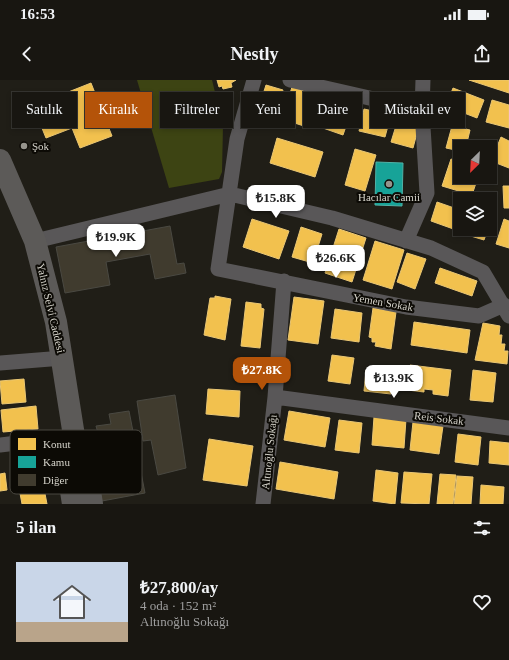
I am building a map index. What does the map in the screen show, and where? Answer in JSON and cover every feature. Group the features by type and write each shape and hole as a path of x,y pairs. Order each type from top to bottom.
{"street":[{"path":"230,194 237,139 254,80"},
{"path":"290,80 370,98"},
{"path":"423,80 423,92"},
{"path":"406,241 427,193 423,128"},
{"name":"Yalnız Selvi Caddesi","path":"0,160 35,241 48,287 63,358 73,430"},
{"path":"35,241 230,194 332,218 431,248 483,272 507,306"},
{"name":"Yemen Sokak","path":"230,194 218,269 284,281 406,307 478,316 507,306"},
{"name":"Altınoğlu Sokağı","path":"263,504 275,397 284,281"},
{"path":"0,363 63,358"},
{"name":"Reis Sokak","path":"275,397 509,428"},
{"path":"0,445 10,444"},
{"name":"Yalnız Selvi Caddesi","path":"71,494 73,504"},
{"name":"Yalnız Selvi Caddesi","path":"90,494 92,504"}],"green space":[{"path":"137,80 212,80 215,92 160,92 160,128 223,128 222,172 219,179 169,188 151,128 152,92 141,92"}],"building: Konut":[{"path":"217,80 236,80 231,83 232,87 223,89 222,86 219,87"},
{"path":"469,80 509,80 509,93"},
{"path":"91,83 95,92 85,92 85,128 109,128 112,136 80,148 72,128 77,128 77,92 68,92"},
{"path":"266,85 283,90 282,92 264,92"},
{"path":"292,87 306,92 303,92 303,126 295,123 295,92 290,92"},
{"path":"453,88 463,92 451,92"},
{"path":"465,93 484,100 477,118 465,113"},
{"path":"492,100 509,105 509,128 486,122"},
{"path":"364,109 370,110 370,128 387,128 385,137 359,131 360,128 362,128"},
{"path":"42,128 72,128 46,138"},
{"path":"323,128 345,128 343,135"},
{"path":"395,128 418,128 413,148 391,142"},
{"path":"451,128 470,130 468,140 453,140 453,150 446,148"},
{"path":"501,137 509,141 509,168 497,163 497,147"},
{"path":"277,138 323,152 315,177 270,163"},
{"path":"355,149 376,155 365,191 345,185"},
{"path":"451,159 453,160 453,184 476,184 473,192 462,192 442,186"},
{"path":"503,186 509,186 509,208 504,208"},
{"path":"437,202 453,208 453,229 431,221"},
{"path":"252,219 289,231 279,259 243,247"},
{"path":"504,219 509,221 509,248 496,244"},
{"path":"301,227 322,234 313,263 292,257"},
{"path":"339,229 366,238 352,282 325,273"},
{"path":"471,236 485,236 484,240"},
{"path":"375,241 404,250 392,289 363,280"},
{"path":"407,253 426,259 415,289 397,282"},
{"path":"440,268 477,281 472,296 435,283"},
{"path":"215,296 231,299 225,340 204,335 210,298 215,298"},
{"path":"294,297 324,301 318,344 288,340"},
{"path":"246,302 261,304 261,308 264,309 260,348 241,346"},
{"path":"373,308 396,312 391,349 375,346 376,342 372,342 372,338 369,337"},
{"path":"335,309 362,313 359,342 331,338"},
{"path":"414,322 470,330 467,353 411,345"},
{"path":"483,323 500,326 499,335 502,335 501,344 505,344 504,351 508,351 507,364 475,360"},
{"path":"332,355 354,358 350,384 328,381"},
{"path":"410,365 451,370 448,396 433,394 433,390 424,389 424,392 407,390"},
{"path":"366,370 393,373 391,394 364,391"},
{"path":"473,370 496,373 493,402 470,400"},
{"path":"24,379 26,402 2,404 0,381"},
{"path":"208,389 240,391 239,417 206,414"},
{"path":"36,406 38,429 10,430 10,431 3,432 1,410"},
{"path":"289,411 330,418 325,447 284,440"},
{"path":"374,417 406,419 404,448 372,445"},
{"path":"339,420 362,423 359,453 335,450"},
{"path":"413,422 443,426 439,454 410,450"},
{"path":"458,434 481,437 478,465 455,462"},
{"path":"209,439 253,446 247,486 203,480"},
{"path":"490,441 509,443 509,465 489,463"},
{"path":"280,462 338,472 334,499 276,489"},
{"path":"376,470 398,473 395,504 373,501"},
{"path":"404,472 432,474 429,504 401,503"},
{"path":"5,473 7,490 0,491 0,474"},
{"path":"440,474 456,475 453,504 437,504"},
{"path":"457,476 473,477 471,504 454,504"},
{"path":"481,485 504,487 503,504 480,504"},
{"path":"20,494 45,494 47,504 22,504"}],"building: Kamu":[{"name":"Hacılar Camii","path":"376,162 403,163 402,206 375,205"}],"building: Diğer":[{"path":"170,226 177,264 184,263 186,273 155,279 150,254 106,262 110,285 65,293 56,247"},
{"path":"175,395 186,468 158,475 151,440 143,441 137,401"},
{"path":"129,411 133,430 97,430 96,426 111,424 109,414"},
{"path":"142,478 145,493 142,494"},
{"path":"101,494 140,494 102,501"}],"place":[{"name":"Şok","path":"24,146"},
{"name":"Hacılar Camii","path":"389,184"}]}
